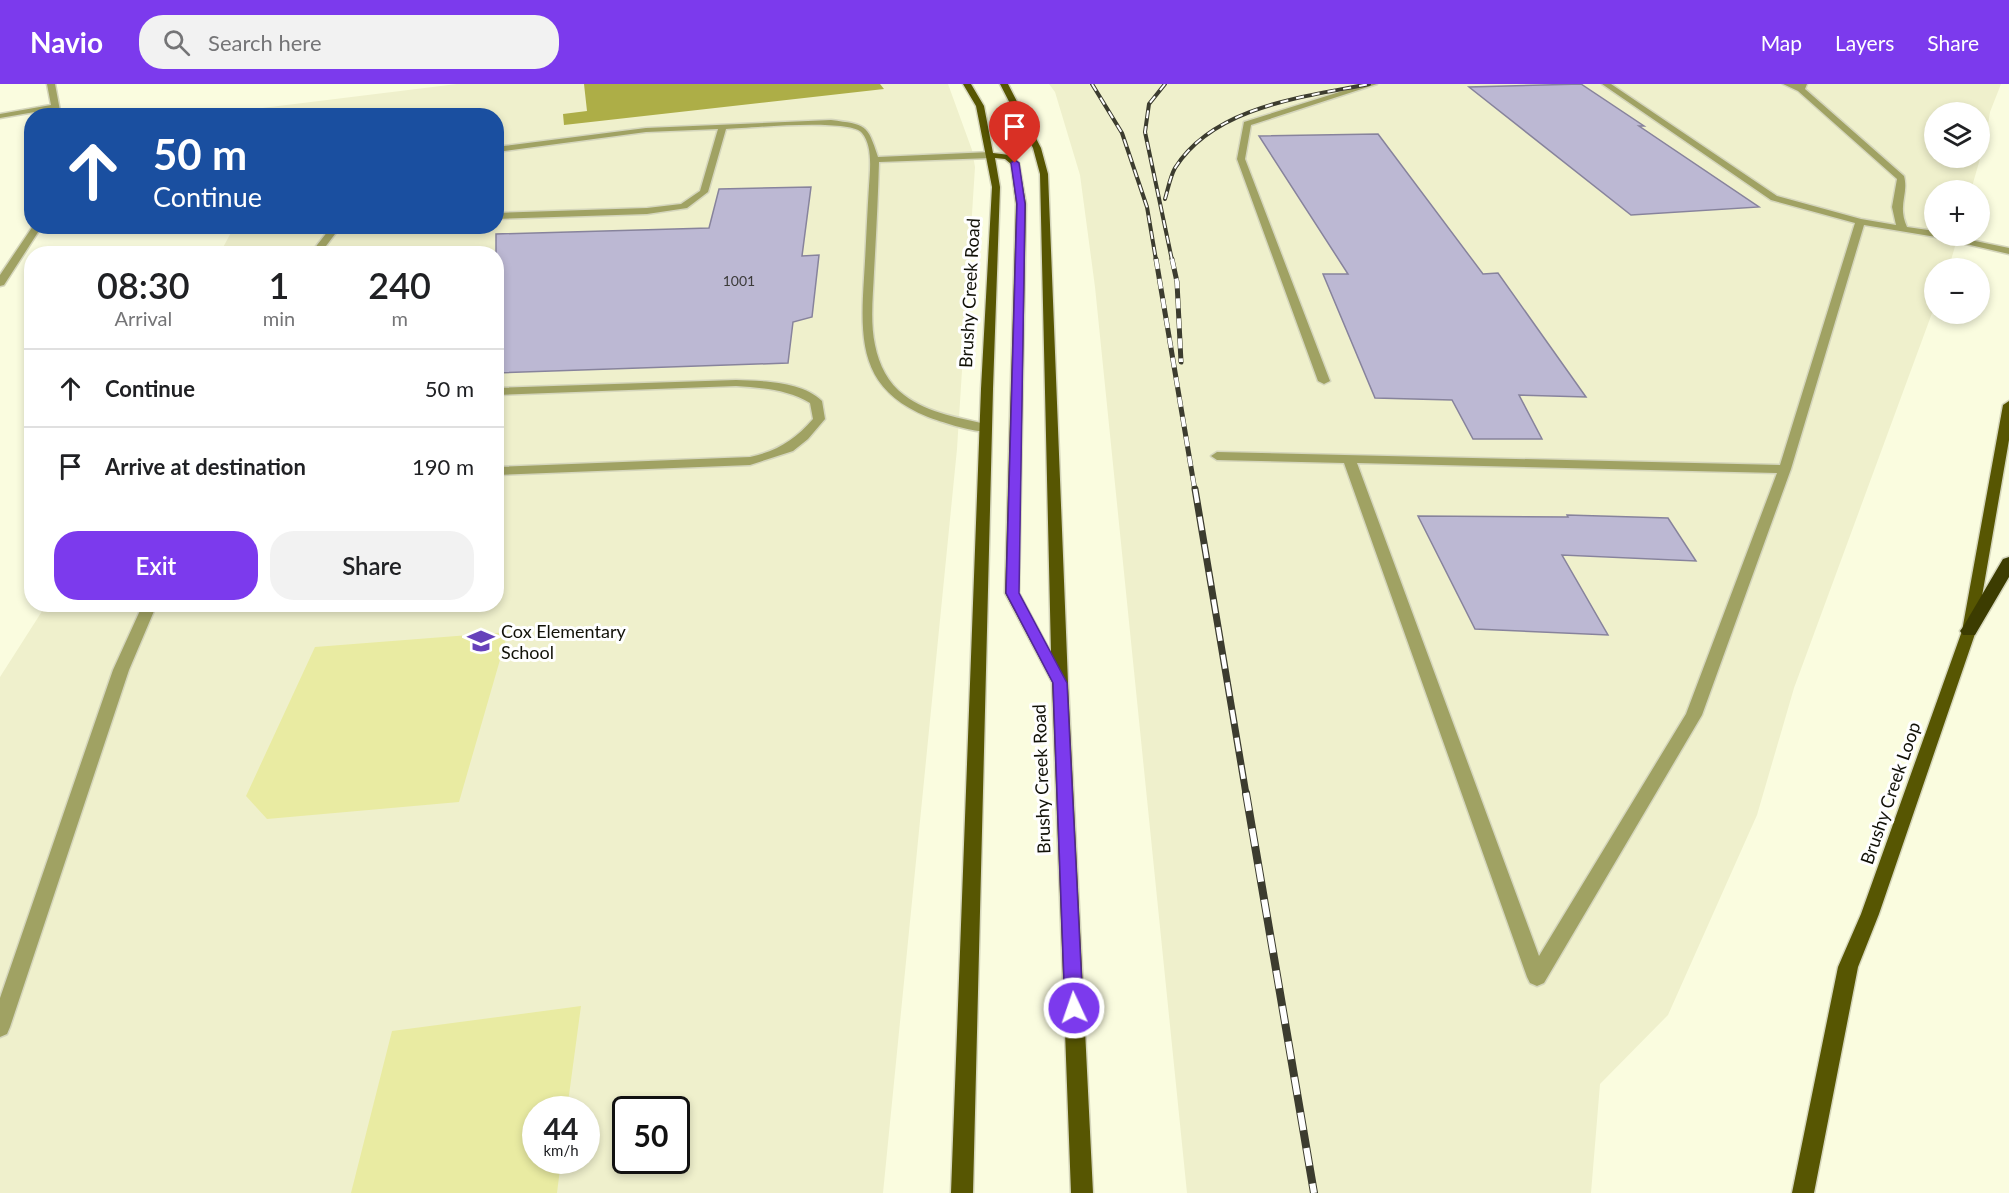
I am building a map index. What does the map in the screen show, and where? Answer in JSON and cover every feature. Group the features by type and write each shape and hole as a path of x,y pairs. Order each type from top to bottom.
{"highway":[{"path":"1969,631 2009,563"}],"main road":[{"name":"Brushy Creek Road","path":"962,1193 986,428 996,187 980,106 967,84"},
{"name":"Brushy Creek Road","path":"1004,84 1037,148 1044,174 1060,683 1082,1193"},
{"path":"991,155 1006,158 1015,163 1021,204 1012,593 1060,683"},
{"name":"Brushy Creek Loop","path":"1803,1193 1848,967 1870,914 1969,631 2009,405"}],"street":[{"path":"45,108 56,106 51,84"},
{"path":"1324,381 1241,159 1247,124 1374,84"},
{"path":"1606,84 1774,198 1860,222 1924,232"},
{"path":"1786,84 1802,86 1901,178 1901,186 1896,199 1896,216 1902,227"},
{"path":"0,116 24,112"},
{"path":"504,149 604,135 723,126 831,122 857,126 867,132 875,160 867,332 874,364 892,392 914,408 939,418 986,428"},
{"path":"504,216 646,211 684,206 704,192 723,126"},
{"path":"875,160 991,155"},
{"path":"1349,458 1537,977 1694,715 1785,469 1860,222"},
{"path":"321,246 331,234"},
{"path":"1986,246 2009,251"},
{"path":"0,283 24,247"},
{"path":"504,392 736,383 768,385 799,390 816,401 819,419 803,440 781,454 750,461 504,471"},
{"path":"1217,456 1785,469"},
{"path":"0,1027 122,670 147,612"}],"shaded area":[{"name":"Cox Elementary School","path":"457,84 948,84 972,150 975,167 957,449 883,1193 0,1193 0,677 42,612 504,612 504,246 224,246 230,234 504,234 504,108 262,108"},
{"path":"584,84 880,84 884,89 564,125 563,114 587,111"},
{"path":"1049,84 2001,84 1990,112 1990,102 1924,102 1924,168 1977,168 1974,180 1924,180 1924,246 1955,246 1952,258 1924,258 1924,324 1928,324 1794,688 1757,815 1668,1015 1600,1084 1591,1193 1187,1193 1095,287 1080,175 1055,92"}],"green space":[{"path":"508,632 459,802 267,819 246,796 315,647"},
{"path":"581,1006 569,1096 522,1096 522,1174 559,1174 557,1193 351,1193 392,1031"}],"building":[{"path":"1581,84 1759,207 1631,215 1469,87"},
{"path":"1378,134 1483,274 1498,273 1586,397 1519,395 1542,439 1473,439 1452,400 1375,398 1323,274 1348,274 1259,136"},
{"path":"811,187 802,256 819,255 812,317 793,322 788,363 504,373 504,246 496,246 496,234 709,228 719,189"},
{"path":"1567,515 1668,518 1696,561 1562,555 1608,635 1475,629 1418,516 1568,517"}],"railway":[{"path":"1092,84 1122,133 1147,207 1156,260"},
{"path":"1165,84 1149,104 1145,132 1172,260"},
{"path":"1165,199 1175,168 1192,147 1213,131 1236,118 1289,100 1369,84"},
{"path":"1156,259 1195,491"},
{"path":"1172,259 1177,282 1181,362"},
{"path":"1195,489 1246,794"},
{"path":"1246,793 1314,1193"}],"place":[{"name":"Cox Elementary School","path":"481,641"}],"route":[{"path":"1015,163 1019,174 1021,204 1012,593 1060,683 1074,1008"}]}
